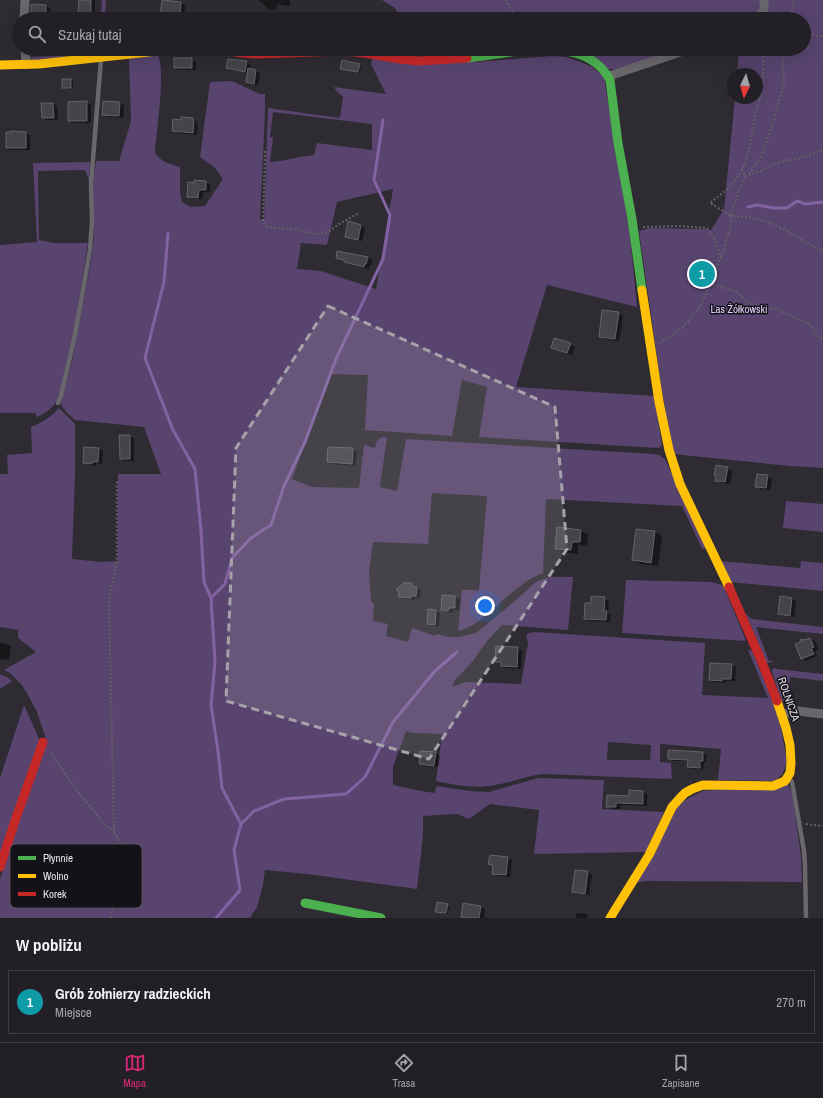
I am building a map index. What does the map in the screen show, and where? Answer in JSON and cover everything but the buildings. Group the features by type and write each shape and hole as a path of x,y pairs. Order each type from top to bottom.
{"street":[{"path":"24,0 24,12"},
{"path":"762,12 764,10 764,0"},
{"path":"25,56 26,65"},
{"path":"0,65 26,65 110,56"},
{"path":"380,56 422,61 481,56"},
{"path":"582,56 600,66 609,76 668,56"},
{"name":"ROLNICZA","path":"609,76 618,143 633,228 658,395 669,450 680,484 726,580 764,665 782,714 790,745 792,763 788,777"},
{"path":"782,714 797,711 823,714"},
{"path":"0,867 43,742"},
{"path":"610,918 649,854 669,812 676,801 685,793 703,785 772,786 785,781 788,777"},
{"path":"305,903 380,918"}],"lane":[{"path":"58,403 61,396 75,335 90,250 92,222 91,184 101,57"},
{"path":"788,777 792,782 804,851 806,918"}],"path":[{"path":"506,0 513,12"},
{"path":"792,12 793,0"},
{"path":"811,35 823,36"},
{"path":"763,56 762,88 754,120 749,152 742,169 732,185 710,203 731,216 755,218 775,225 811,246 823,250"},
{"path":"749,174 761,157 773,123 784,83 784,56"},
{"path":"651,348 668,338 686,324 702,303 709,283 722,257 731,223 731,216 745,176 761,171 771,165 798,159 823,150"},
{"path":"265,151 263,221 266,226 272,228 294,229 317,234 328,232 342,222 359,213"},
{"path":"742,169 745,176"},
{"path":"633,228 647,226 708,228 722,257"},
{"path":"709,283 736,292 749,303 764,308 776,309 809,324 823,340"},
{"path":"114,832 109,599 117,562 117,481"},
{"path":"43,742 75,788 105,825 114,832 121,844"},
{"path":"798,823 823,826"},
{"path":"110,918 113,908"}],"highlighted area":[{"path":"328,306 555,407 567,549 429,759 226,701 236,448"}],"green space":[{"path":"102,0 106,0 105,12 101,12"},
{"path":"382,0 761,0 758,12 398,12 395,8"},
{"name":"Las Żółkowski","path":"768,0 823,0 823,468 673,454 663,398 639,231 650,228 711,230 724,209 734,104 763,104 763,68 737,68 738,56 811,56 811,12 767,12"},
{"path":"53,56 69,56 34,61 28,57"},
{"path":"158,56 160,63 161,88 155,153 163,161 180,167 180,192 182,202 191,207 205,206 223,179 215,168 200,157 210,82 232,81 260,94 265,94 260,219 264,220 268,108 340,118 343,96 338,93 334,87 386,94 371,64 372,57 476,62 552,56 566,57 592,67 604,77 630,235 637,307 547,285 516,387 654,396 662,445 657,448 479,437 487,387 462,380 452,436 365,430 368,375 330,374 292,479 312,487 359,488 364,445 375,448 378,439 384,437 387,437 380,487 397,491 406,439 659,455 665,459 707,548 702,549 682,506 546,499 543,573 521,585 475,623 458,631 462,590 479,590 487,496 432,493 428,544 373,542 369,571 371,601 374,604 373,621 388,624 386,636 408,642 412,628 435,636 436,634 449,637 459,637 476,633 536,582 549,577 573,577 568,630 502,625 487,641 473,661 454,681 452,687 465,682 521,684 528,643 526,635 535,632 705,643 702,695 768,698 748,650 752,651 779,715 787,763 782,775 774,781 718,780 721,749 660,744 660,762 671,763 672,779 543,774 495,785 480,787 465,786 436,781 442,734 413,733 406,731 393,767 393,785 435,793 436,786 489,792 538,778 604,780 602,809 664,812 646,852 534,854 539,810 490,804 469,819 457,814 423,816 423,836 417,889 307,874 265,870 263,885 257,907 250,918 0,918 0,879 10,849 10,908 142,908 142,844 12,844 46,739 37,712 22,685 10,673 4,670 36,652 18,638 18,630 0,627 0,474 8,474 7,455 32,453 31,427 46,419 59,408 75,424 72,559 101,562 118,561 118,474 161,474 144,427 75,420 61,405 74,351 92,255 94,237 93,185 96,161 119,161 131,121 129,58","holes":["273,112 372,124 372,150 317,143 314,155 270,162 273,137 270,137","393,189 376,289 321,271 297,269 301,243 327,245 337,202","608,742 651,745 650,760 607,760"]},
{"path":"583,56 660,56 616,69 608,69"},
{"path":"90,162 89,181 84,170 38,171 39,240 55,243 88,243 74,331 60,393 52,408 37,417 35,413 0,413 0,245 37,242 33,163"},
{"path":"786,501 823,504 823,532 783,528"},
{"path":"720,561 800,568 801,561 823,563 823,591 730,582"},
{"path":"626,580 711,582 723,585 746,641 622,633"},
{"path":"746,614 752,619 823,627 823,634 756,627 769,661 773,661 766,663"},
{"path":"775,668 823,674 823,681 790,677 789,691 794,705 787,705 780,697 772,672 772,669"},
{"path":"0,674 12,681 0,689"},
{"path":"24,705 40,741 0,859 0,778"},
{"path":"788,784 792,794 801,856 802,882 645,881 635,883 678,804 702,791"}],"waterway":[{"path":"211,598 225,584 232,558 251,538 271,525 284,486 305,442 336,359 383,259 390,215 374,180 383,120"},
{"path":"748,207 757,205 774,208 787,208 797,201 805,204 823,202"},
{"path":"168,233 164,282 145,358 173,430 195,469 204,582 211,598 215,662 211,705 222,788 241,824 234,850 240,890 216,918"},
{"path":"241,824 254,811 284,799 346,794 365,777 393,722 435,671 457,652"}],"traffic: fast":[{"path":"467,58 483,56"},
{"path":"583,56 598,65 610,80 618,143 632,219 642,290"},
{"path":"305,903 381,918"}],"traffic: slow":[{"path":"0,65 39,64 112,56"},
{"path":"642,290 659,402 669,450 680,484 729,587"},
{"path":"610,918 649,855 672,807 685,793 703,785 773,786 785,781 790,773 790,745 777,701"}],"traffic: jam":[{"path":"382,56 418,61 467,58"},
{"path":"729,587 777,701"},
{"path":"0,867 43,742"}],"place":[{"name":"Grób żołnierzy radzieckich","path":"702,274"}]}
